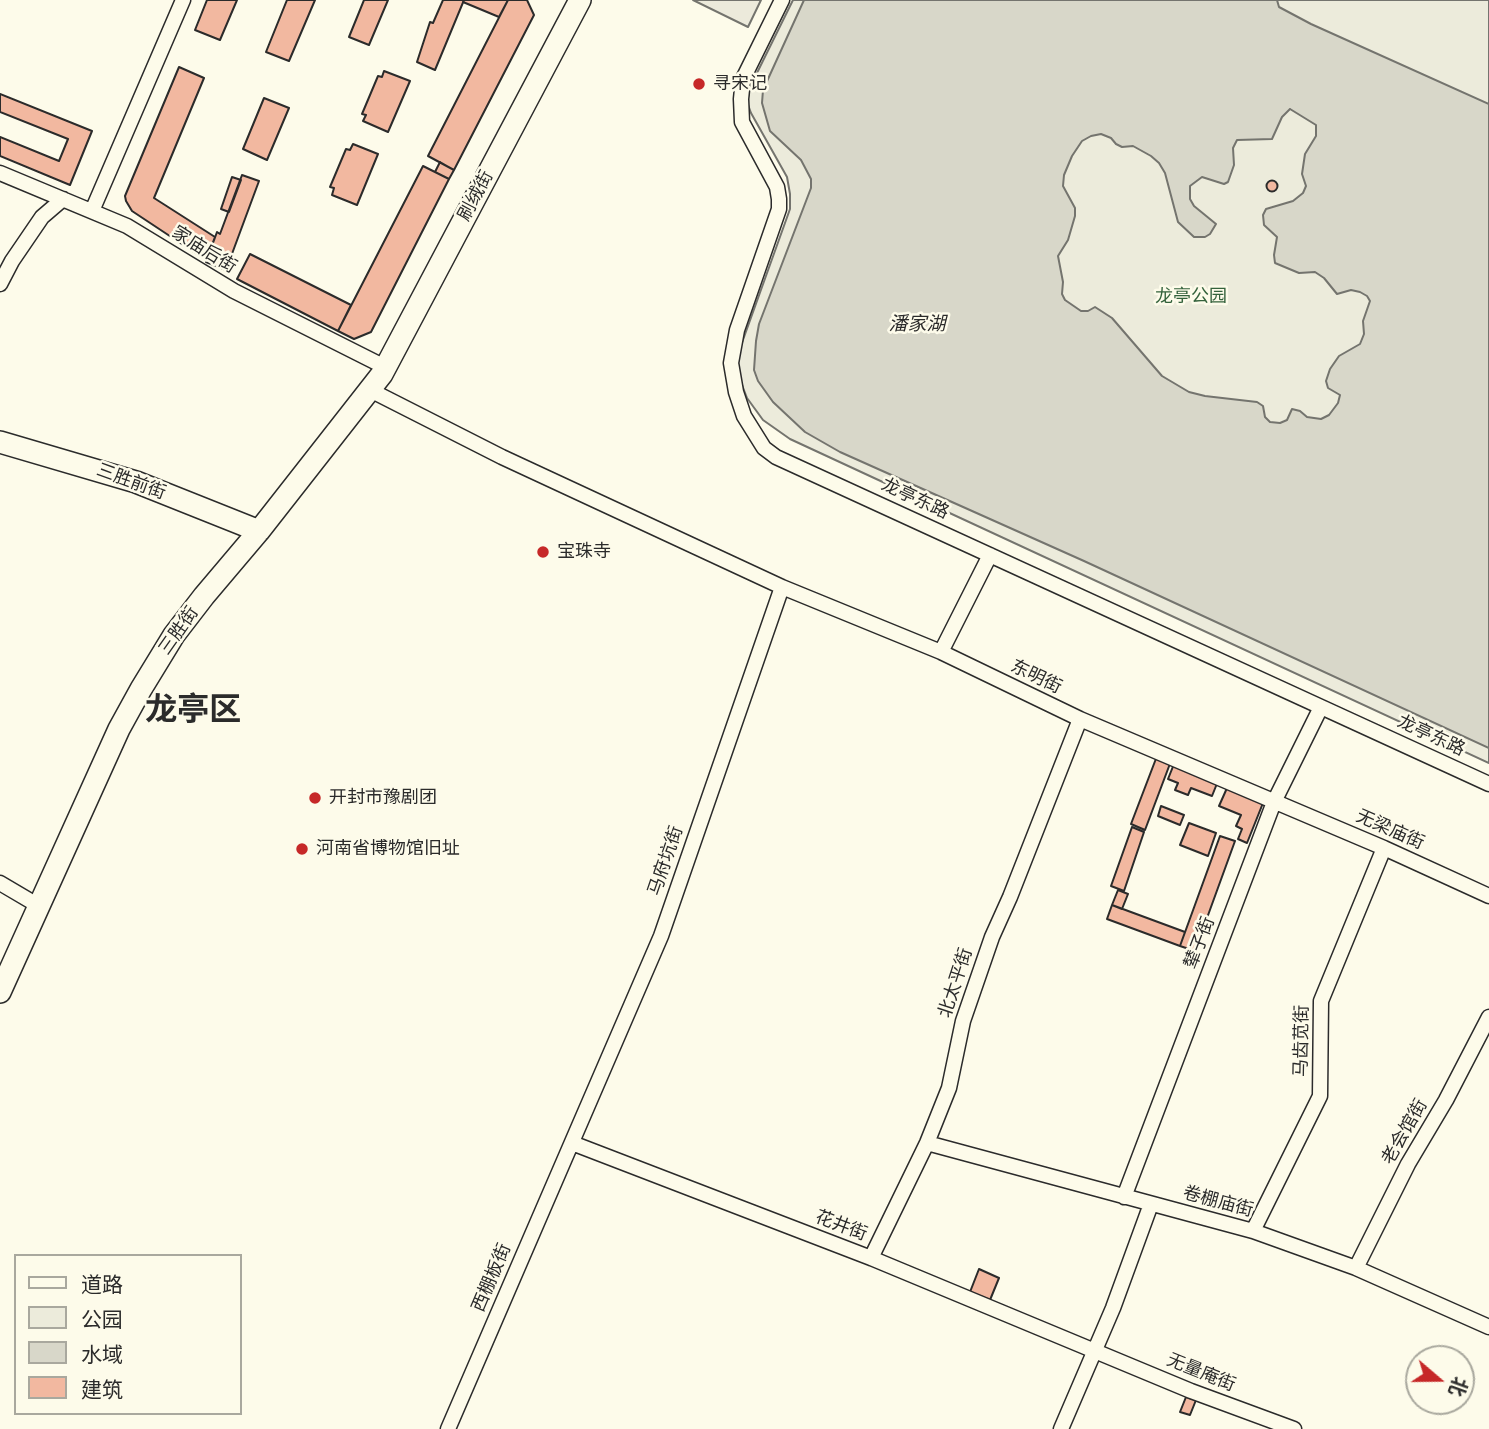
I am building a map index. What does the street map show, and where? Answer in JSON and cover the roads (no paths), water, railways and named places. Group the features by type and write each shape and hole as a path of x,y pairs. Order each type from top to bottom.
{"street":[{"path":"92,211 183,0"},
{"name":"刷绒街","path":"370,390 385,368 580,0"},
{"name":"龙亭东路","path":"782,0 743,79 741,99 742,122 776,187 779,200 779,209 737,330 731,363 744,416 764,448 776,457 1489,784"},
{"name":"家庙后街","path":"0,173 136,231 234,291 385,368"},
{"path":"0,284 42,217 63,198"},
{"name":"三胜街","path":"0,992 119,729 174,635 370,390"},
{"name":"东明街","path":"370,390 502,457 782,587 941,652 1080,719 1274,802"},
{"name":"三胜前街","path":"0,442 136,482 259,531"},
{"path":"941,652 990,555"},
{"name":"马府坑街","path":"572,1143 661,936 782,587"},
{"name":"辇子街","path":"1124,1197 1274,802 1321,707"},
{"name":"北太平街","path":"872,1258 927,1143 948,1088 963,1021 992,937 1080,719"},
{"name":"无梁庙街","path":"1274,802 1489,896"},
{"name":"马齿苋街","path":"1253,1231 1320,1096 1321,1001 1384,848"},
{"path":"0,883 39,905"},
{"name":"老会馆街","path":"1356,1268 1408,1164 1446,1100 1489,1017"},
{"name":"花井街","path":"572,1143 872,1258 1095,1349"},
{"name":"西棚板街","path":"449,1426 572,1143"},
{"name":"卷棚庙街","path":"927,1143 1253,1231 1356,1268 1489,1327"},
{"path":"1061,1429 1151,1204"},
{"name":"无量庵街","path":"1095,1349 1191,1391 1294,1429"},
{"path":"449,1426 465,1429"}],"water":[{"name":"潘家湖","path":"804,0 1277,0 1279,7 1311,24 1489,104 1489,748 840,452 805,432 773,402 758,381 754,370 759,324 811,188 811,179 801,160 770,131 762,103 763,90","holes":["1290,109 1316,125 1316,136 1305,154 1302,174 1306,186 1303,193 1293,201 1266,209 1263,215 1264,225 1277,237 1275,263 1299,273 1315,272 1324,278 1337,294 1351,290 1367,296 1370,301 1363,321 1364,334 1360,344 1339,356 1330,369 1326,381 1328,388 1340,395 1338,403 1329,415 1321,419 1307,417 1292,409 1287,420 1280,423 1270,422 1265,417 1263,406 1257,402 1189,392 1162,376 1112,318 1095,307 1081,311 1065,300 1058,256 1068,240 1075,208 1063,186 1064,175 1082,141 1101,134 1122,147 1133,146 1151,156 1165,173 1178,222 1194,237 1205,237 1216,224 1194,206 1190,199 1190,186 1202,177 1224,184 1228,182 1234,165 1233,148 1237,140 1272,139 1282,117"]}],"place":[{"name":"寻宋记","path":"699,84"},
{"name":"宝珠寺","path":"543,552"},
{"name":"开封市豫剧团","path":"315,798"},
{"name":"河南省博物馆旧址","path":"302,849"}],"district":[{"name":"龙亭区","path":"193,711"}],"park label":[{"name":"龙亭公园","path":"1191,297"}]}
